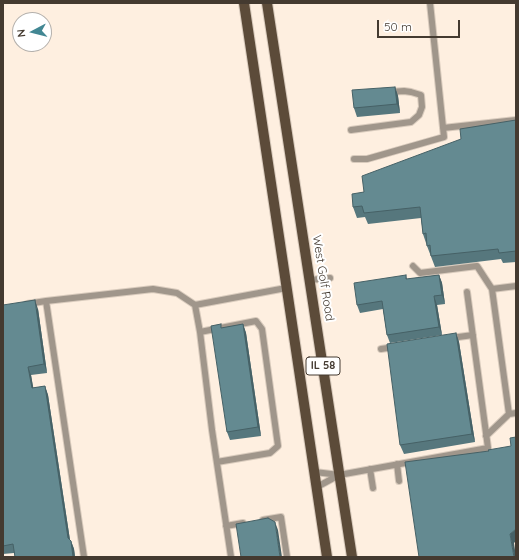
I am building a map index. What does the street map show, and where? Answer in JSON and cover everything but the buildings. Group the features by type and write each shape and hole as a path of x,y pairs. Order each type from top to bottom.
{"main road":[{"name":"IL 58","path":"244,3 327,557"},
{"name":"West Golf Road","path":"267,3 352,557"}],"lane":[{"path":"354,159 367,159 444,137 430,3"},
{"path":"351,130 411,122 420,115 422,106 421,95 404,91 380,93"},
{"path":"443,128 516,120"},
{"path":"412,266 420,273 477,266 492,289 513,414 486,436"},
{"path":"310,280 330,278"},
{"path":"492,289 516,286"},
{"path":"17,305 153,289 177,293 195,305 286,288"},
{"path":"315,472 339,474 488,448 467,292"},
{"path":"46,301 84,557"},
{"path":"195,305 231,557"},
{"path":"200,332 256,321 262,329 278,446 270,453 217,462"},
{"path":"442,340 473,335"},
{"path":"380,348 404,345"},
{"path":"397,464 399,481"},
{"path":"370,469 373,488"},
{"path":"317,487 339,474"},
{"path":"254,522 281,517 287,557"},
{"path":"226,526 247,523"}]}
